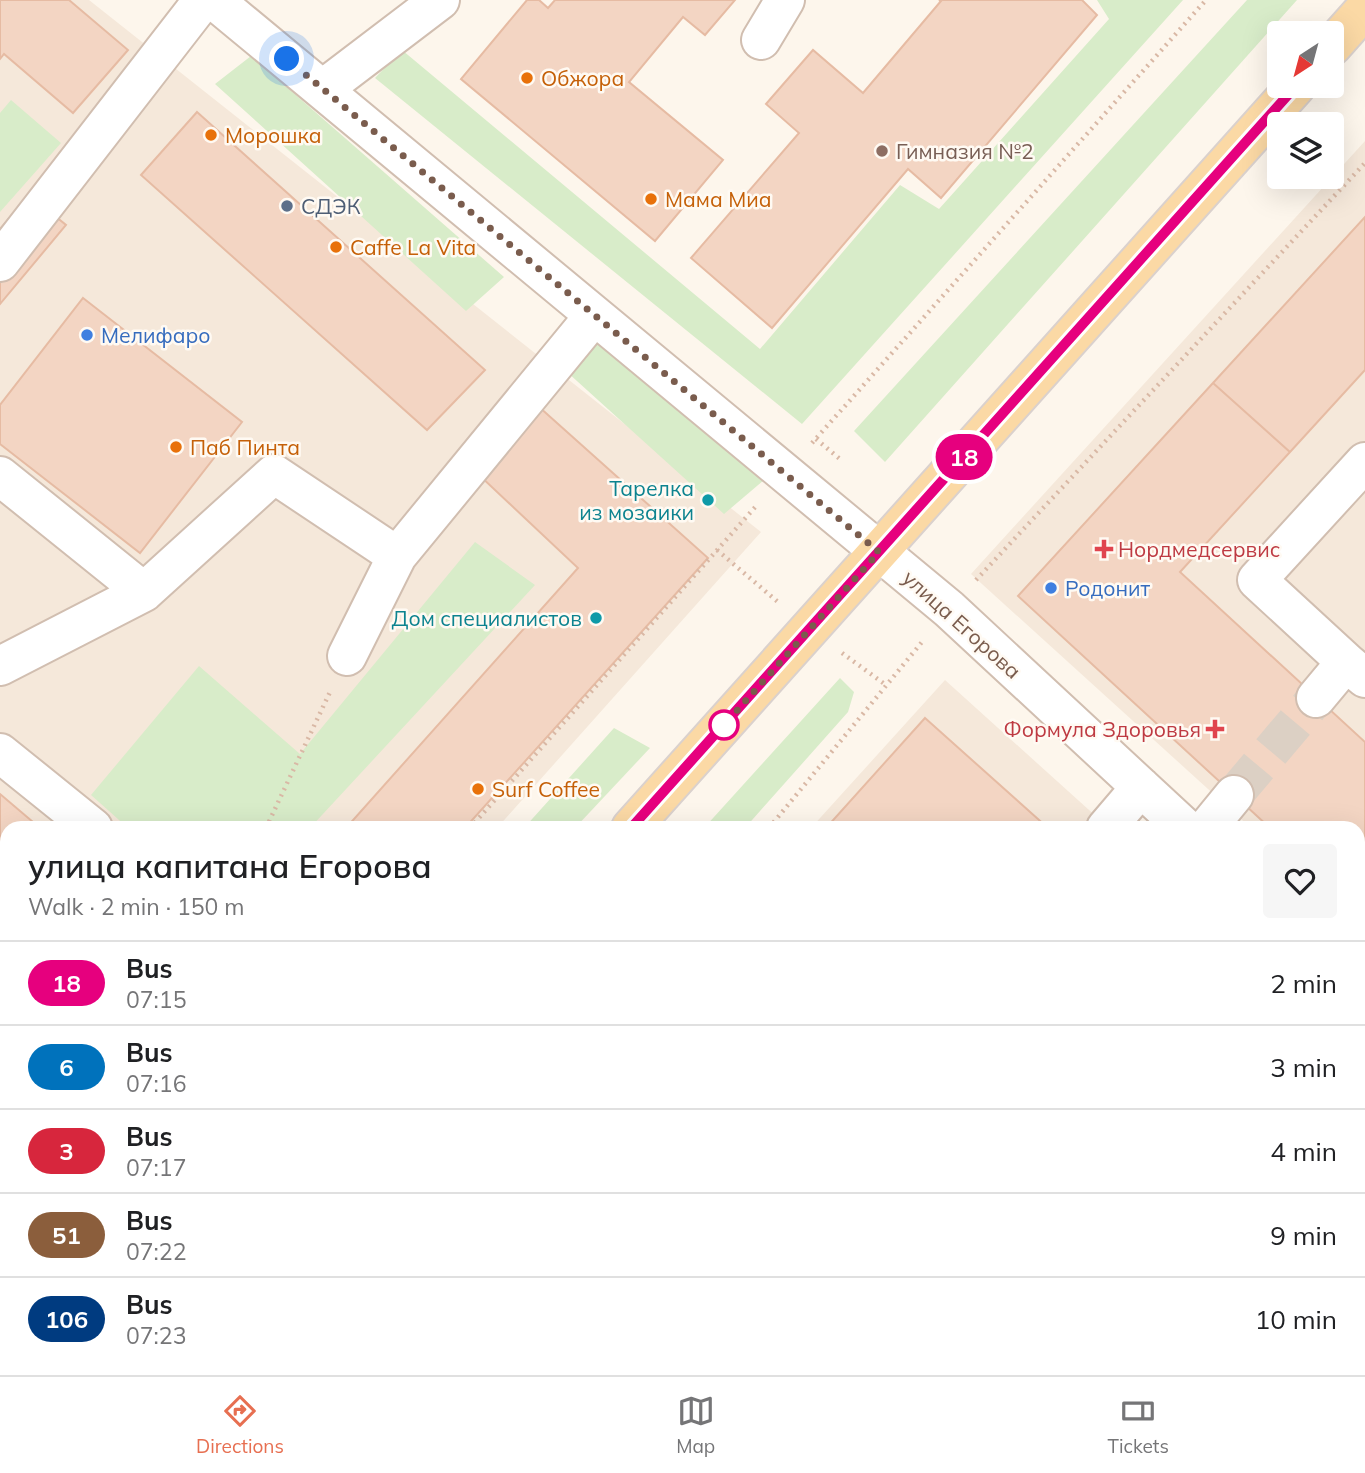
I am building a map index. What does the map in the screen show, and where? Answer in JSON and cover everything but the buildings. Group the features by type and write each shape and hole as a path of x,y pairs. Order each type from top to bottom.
{"main road":[{"path":"1344,33 1365,9"},
{"path":"637,821 1285,98"}],"street":[{"path":"0,262 203,0"},
{"name":"улица Егорова","path":"214,0 949,610 1177,821"},
{"path":"323,89 440,0"},
{"path":"761,40 785,0"},
{"path":"347,656 397,556 594,316"},
{"path":"1316,698 1356,670 1257,580 1365,462"},
{"path":"4,655 144,593 274,474 397,556"},
{"path":"0,476 144,593"},
{"path":"0,753 84,821"},
{"path":"1112,821 1141,787"},
{"path":"1213,821 1234,795"}],"path":[{"path":"476,821 1206,0"},
{"path":"775,821 949,610 1365,163"},
{"path":"269,821 347,656"}],"shaded area":[{"path":"0,0 89,0 761,532 503,821 0,821"},
{"path":"1365,141 1365,821 1243,821 971,574 1321,189 1344,189 1344,164"},
{"path":"945,680 1101,821 817,821"}],"green space":[{"path":"1097,0 1183,0 802,424 375,78 402,50 760,349 900,185 939,209 1109,19"},
{"path":"1247,0 1297,0 1278,21 1267,21 1267,34 885,462 854,431"},
{"path":"251,56 504,277 466,311 215,84"},
{"path":"11,100 61,143 0,212 0,113"},
{"path":"606,332 771,474 724,514 567,372"},
{"path":"475,542 535,585 316,821 120,821 91,795 199,666 300,754"},
{"path":"840,678 854,692 848,712 751,821 710,821"},
{"path":"614,728 650,748 582,821 530,821"}],"tunnel":[{"path":"1234,795 1316,698"}],"bus line":[{"name":"18","path":"637,821 1285,98"}],"place":[{"name":"Обжора","path":"527,78"},
{"name":"Морошка","path":"211,135"},
{"name":"Гимназия №2","path":"882,151"},
{"name":"Мама Миа","path":"651,199"},
{"name":"СДЭК","path":"287,206"},
{"name":"Caffe La Vita","path":"336,247"},
{"name":"Мелифаро","path":"87,335"},
{"name":"Паб Пинта","path":"176,447"},
{"name":"Тарелка из мозаики","path":"708,500"},
{"name":"Нордмедсервис","path":"1104,549"},
{"name":"Родонит","path":"1051,588"},
{"name":"Дом специалистов","path":"596,618"},
{"name":"Формула Здоровья","path":"1215,729"},
{"name":"Surf Coffee","path":"478,789"}],"route":[{"path":"287,59 879,552 724,725"}]}
